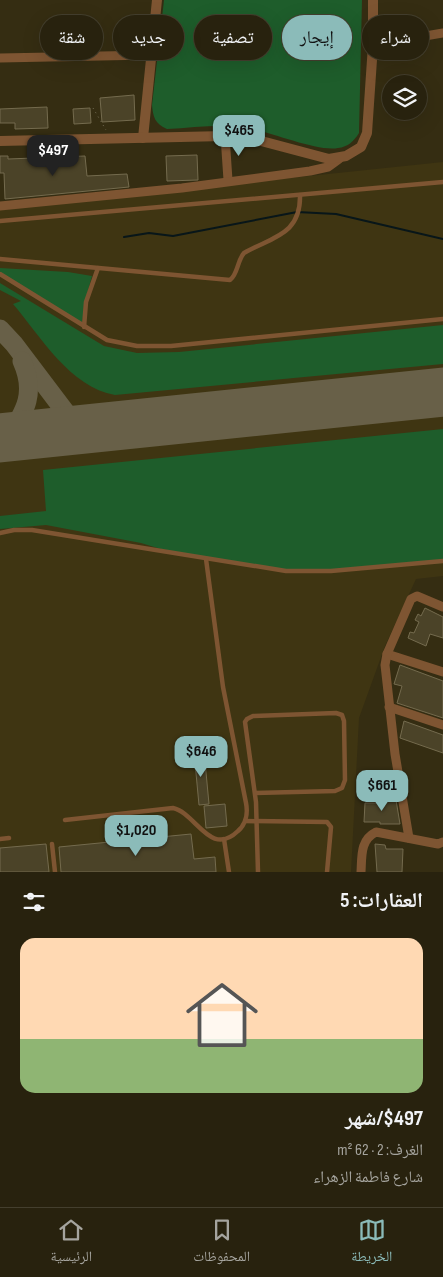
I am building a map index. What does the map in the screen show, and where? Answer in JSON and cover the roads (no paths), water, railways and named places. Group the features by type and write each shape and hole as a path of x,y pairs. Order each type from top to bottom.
{"street":[{"path":"155,15 157,0"},
{"path":"373,0 373,15"},
{"path":"429,35 443,33"},
{"path":"0,58 113,56"},
{"path":"143,138 151,60"},
{"path":"0,206 182,188 228,180 324,169 361,147 367,133 372,60"},
{"path":"225,136 228,180"},
{"path":"0,141 244,137 317,156 339,159"},
{"path":"409,838 384,674 388,654 411,599 414,596 422,597 443,607"},
{"path":"388,654 443,672"},
{"path":"389,707 443,725"},
{"path":"360,872 363,845 367,836 376,832 438,844 443,842"}],"lane":[{"path":"0,221 443,182"},
{"path":"0,259 230,280 234,276 244,253 280,236 292,225 299,210 300,194"},
{"path":"84,327 86,302 98,268"},
{"path":"0,274 98,336 117,343 137,346 171,346 443,318"},
{"path":"0,533 14,530 32,530 292,572 331,571 443,561"},
{"path":"65,820 173,808 185,812 205,834 218,839 224,839 237,832 245,821 246,802 223,688 206,559"},
{"path":"255,793 335,791 342,788 345,772 344,721 342,715 336,713 253,716 247,719 246,726 255,793 258,872"},
{"path":"245,821 324,822 330,824 327,872"},
{"path":"0,839 9,838"},
{"path":"224,839 230,872"},
{"path":"52,844 55,872"}],"waterway":[{"path":"124,237 149,233 173,236 297,212 336,214 443,239"}]}
